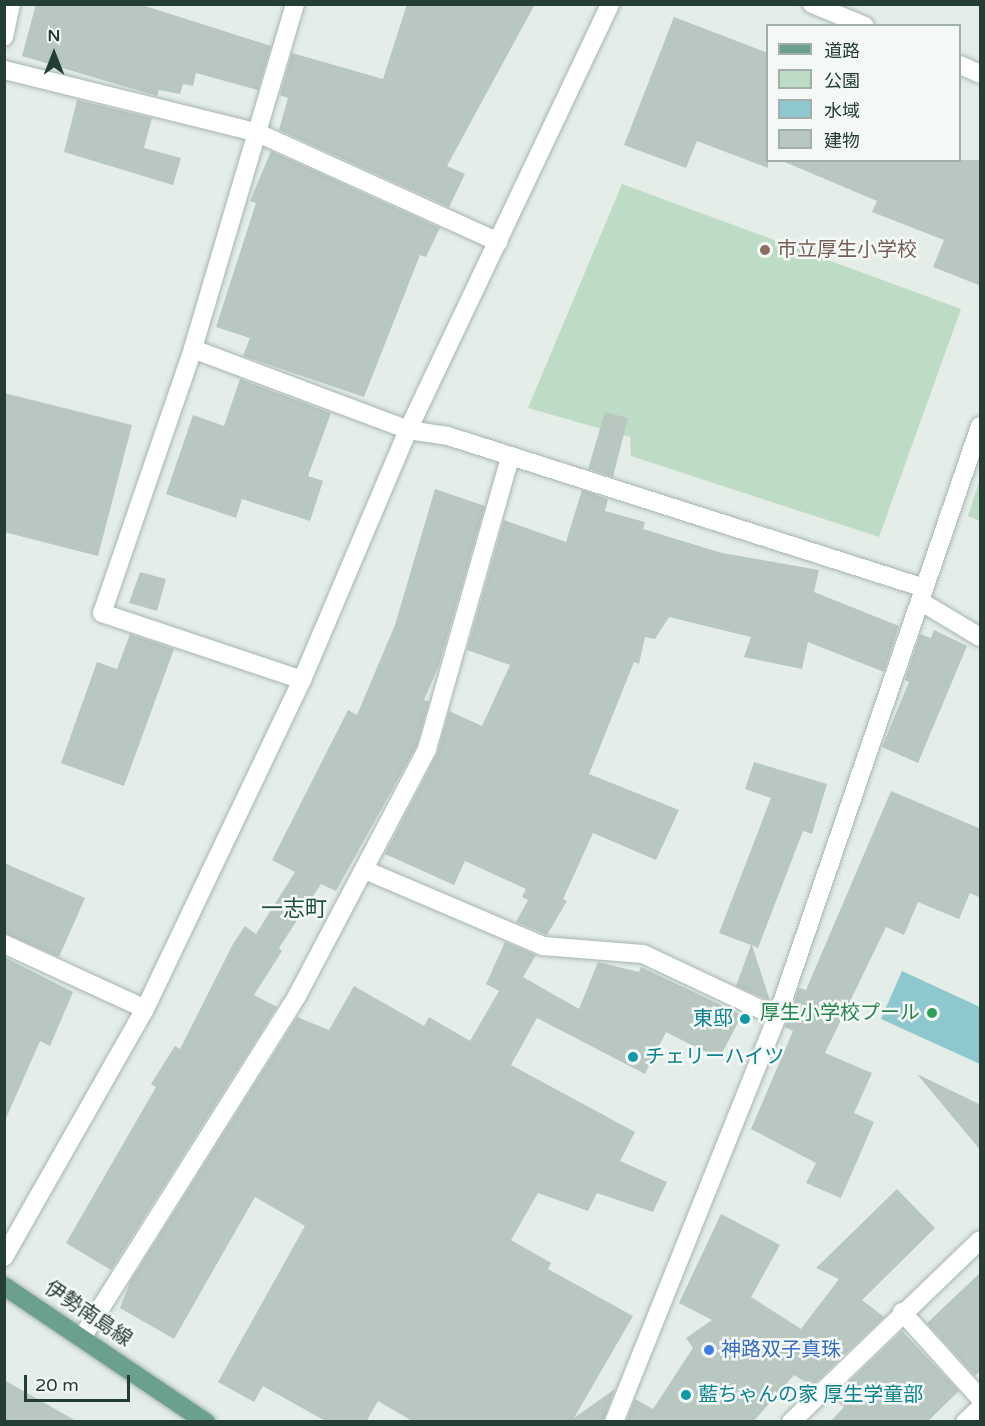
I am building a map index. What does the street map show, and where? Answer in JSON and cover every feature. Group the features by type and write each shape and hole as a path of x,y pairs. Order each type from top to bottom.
{"main road":[{"name":"伊勢南島線","path":"4,1286 83,1336 206,1422"}],"street":[{"path":"4,37 11,4"},
{"path":"295,4 193,349 102,613 302,680"},
{"path":"4,1257 145,1009 302,680 408,430 610,4"},
{"path":"812,4 860,24"},
{"path":"961,65 981,74"},
{"path":"4,70 258,134 498,242"},
{"path":"193,349 408,430 447,436 922,595 981,637"},
{"path":"614,1422 777,1017 981,426"},
{"path":"83,1336 297,996 427,749 510,458"},
{"path":"365,870 543,946 643,954 777,1017"},
{"path":"4,944 145,1009"},
{"path":"791,1422 902,1312 981,1239"},
{"path":"902,1312 981,1398"},
{"path":"965,1422 981,1408"}],"green space":[{"path":"622,184 961,309 879,537 631,456 630,437 528,408"},
{"path":"980,479 980,521 968,516"}],"water":[{"name":"厚生小学校プール","path":"902,971 980,1007 980,1064 881,1019"}],"building":[{"path":"36,4 139,4 271,46 258,90 196,73 193,86 183,84 180,94 159,90 157,96 22,56"},
{"path":"407,4 535,4 447,166 465,174 449,207 279,130 288,98 280,95 292,53 383,79"},
{"path":"674,17 766,52 766,162 768,162 768,168 697,141 686,168 624,145"},
{"path":"77,100 152,118 144,148 181,158 173,185 64,152"},
{"path":"271,151 440,228 426,257 420,255 364,397 243,356 250,338 216,327 256,203 250,201"},
{"path":"981,160 981,286 933,267 944,240 872,212 877,201 785,162"},
{"path":"240,379 331,413 308,476 323,481 310,521 242,499 236,518 166,494 193,415 224,426"},
{"path":"4,393 132,425 98,556 4,532"},
{"path":"605,412 628,418 613,477 588,469"},
{"path":"435,489 485,506 439,665 424,700 429,702 417,745 336,891 321,884 279,948 282,951 254,995 277,1007 111,1270 66,1243 156,1087 151,1084 175,1046 180,1049 233,944 245,926 256,934 295,872 272,860 348,710 357,715 395,625"},
{"path":"582,490 608,499 605,511 645,522 643,529 722,553 819,570 814,592 899,626 884,672 808,642 802,669 744,657 751,637 669,617 655,639 645,637 639,664 634,662 589,774 679,810 656,860 593,833 563,899 567,901 547,935 516,922 528,900 522,897 526,889 465,861 454,885 385,854 437,754 449,711 482,726 510,665 467,650 504,520 566,542"},
{"path":"140,572 166,579 157,611 129,603"},
{"path":"934,630 967,646 918,763 882,747 909,682 905,680 920,634 931,638"},
{"path":"130,634 174,649 124,786 61,763 97,662 117,669"},
{"path":"754,762 827,784 812,834 803,831 758,948 752,945 770,1001 736,986 751,945 719,933 771,798 745,789"},
{"path":"891,791 981,829 981,898 970,893 959,919 918,902 904,935 886,927 825,1053 872,1073 854,1113 874,1122 841,1198 806,1183 816,1163 751,1129 793,1031 785,1027 799,988 806,990"},
{"path":"4,863 85,898 59,957 4,933"},
{"path":"505,942 536,955 523,977 579,1009 598,962 639,972 641,967 742,1015 719,1059 666,1032 645,1074 537,1018 511,1065 635,1132 620,1161 667,1182 653,1212 597,1193 588,1211 538,1193 511,1240 551,1263 548,1269 633,1316 574,1418 615,1389 603,1422 414,1422 378,1401 366,1422 327,1422 263,1386 254,1402 218,1382 305,1226 255,1197 174,1339 120,1308 130,1282 297,1017 329,1030 354,986 424,1026 429,1017 470,1041 499,991 486,984"},
{"path":"4,957 73,992 50,1046 40,1041 4,1123"},
{"path":"917,1074 981,1105 981,1151"},
{"path":"897,1189 935,1228 862,1300 884,1317 812,1386 794,1375 753,1422 626,1422 635,1399 653,1409 693,1348 686,1338 712,1320 679,1303 721,1214 780,1245 751,1297 801,1329 839,1279 816,1268"},
{"path":"981,1272 981,1371 975,1376 927,1323"},
{"path":"902,1331 959,1391 927,1422 830,1422 844,1407 832,1398"},
{"path":"4,1380 78,1422 4,1422"}],"place":[{"name":"市立厚生小学校","path":"765,250"},
{"name":"厚生小学校プール","path":"932,1013"},
{"name":"東邸","path":"745,1019"},
{"name":"チェリーハイツ","path":"633,1057"},
{"name":"神路双子真珠","path":"709,1350"},
{"name":"藍ちゃんの家 厚生学童部","path":"686,1395"}],"district":[{"name":"一志町","path":"294,910"}]}
